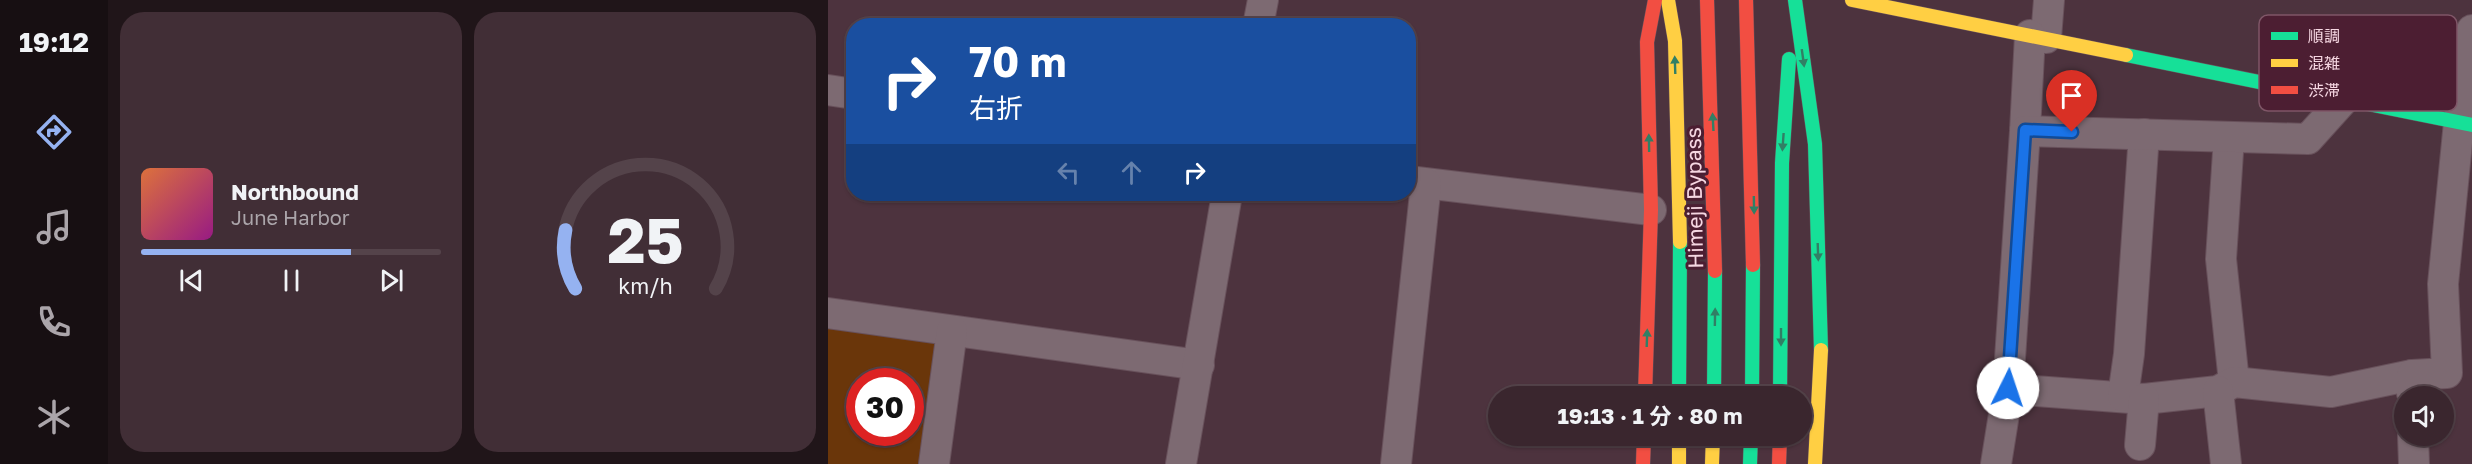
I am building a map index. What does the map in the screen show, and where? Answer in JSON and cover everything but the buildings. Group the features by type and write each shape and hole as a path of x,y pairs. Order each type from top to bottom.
{"main road":[{"path":"1645,386 1651,210 1647,42 1655,0"},
{"path":"1668,0 1675,41 1680,215 1680,386"},
{"name":"Himeji Bypass","path":"1707,0 1714,132 1716,275 1714,386"},
{"path":"1746,0 1753,129 1755,275 1752,386"},
{"path":"1780,386 1782,163 1794,0"},
{"path":"1794,0 1815,144 1821,351 1815,464"},
{"path":"1852,0 2259,82"},
{"path":"2402,111 2465,124"},
{"path":"1643,464 1644,446"},
{"path":"1679,464 1680,446"},
{"path":"1712,464 1713,446"},
{"path":"1750,464 1751,446"},
{"path":"1779,464 1780,446"}],"street":[{"path":"1260,18 1263,0"},
{"path":"1996,464 2008,388 2025,130 2038,36 2049,0"},
{"path":"2008,388 2134,398 2226,387 2331,392 2412,385 2459,371 2443,284 2465,124 2472,30"},
{"path":"828,90 846,93"},
{"path":"2025,130 2308,139 2333,111"},
{"path":"2140,445 2129,354 2144,134"},
{"path":"2226,464 2226,387 2221,259 2229,136"},
{"path":"1417,183 1651,210"},
{"path":"1181,464 1226,201"},
{"path":"1396,464 1416,201"},
{"path":"828,314 1199,365"},
{"path":"934,464 952,331"},
{"path":"2413,446 2414,464"}],"shaded area":[{"path":"828,322 934,337 938,347 922,464 828,464"}],"traffic: fast":[{"path":"1795,0 1815,144 1821,350"},
{"path":"2126,55 2259,82"},
{"path":"1780,386 1782,163 1789,59"},
{"path":"2403,111 2472,125"},
{"path":"1679,386 1680,242"},
{"path":"1752,386 1753,265"},
{"path":"1714,386 1715,271"},
{"path":"1750,464 1751,446"}],"traffic: slow":[{"path":"1668,0 1675,41 1680,242"},
{"path":"1852,0 2126,55"},
{"path":"1815,464 1821,350"},
{"path":"1679,446 1679,464"},
{"path":"1712,464 1713,446"}],"traffic: jam":[{"path":"1645,386 1651,210 1647,42 1655,0"},
{"path":"1707,0 1715,271"},
{"path":"1746,0 1753,265"},
{"path":"1643,464 1644,446"},
{"path":"1779,464 1780,446"}],"route":[{"path":"2008,388 2025,130 2072,132"}]}
